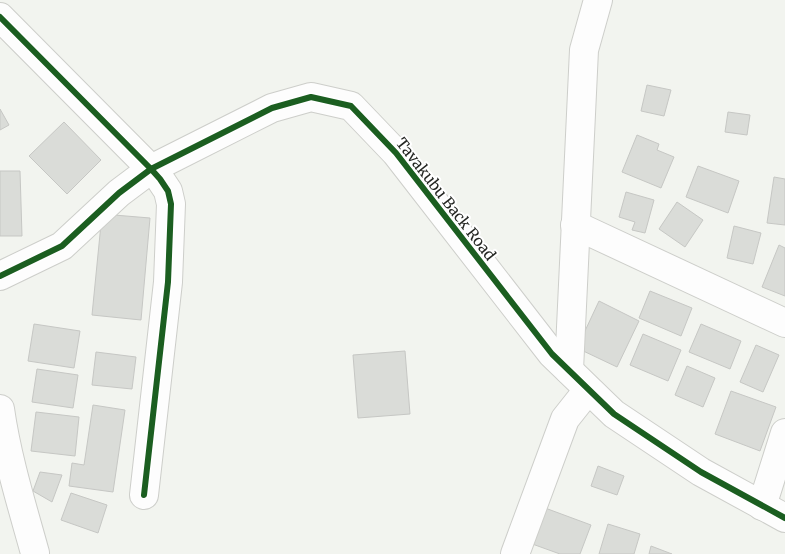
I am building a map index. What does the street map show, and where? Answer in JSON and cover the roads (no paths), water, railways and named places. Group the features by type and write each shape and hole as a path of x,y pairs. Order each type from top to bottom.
{"street":[{"path":"568,370 584,50 598,0"},
{"path":"0,17 160,178 168,191 171,204 168,282 144,495"},
{"name":"Tavakubu Back Road","path":"0,276 62,246 119,193 151,169 272,108 311,97 351,106 396,153 552,354 588,390 614,414 701,472 773,512"},
{"path":"575,225 785,323"},
{"path":"515,554 565,419 588,390"},
{"path":"0,409 8,453 34,553"},
{"path":"773,512 785,433"}]}
